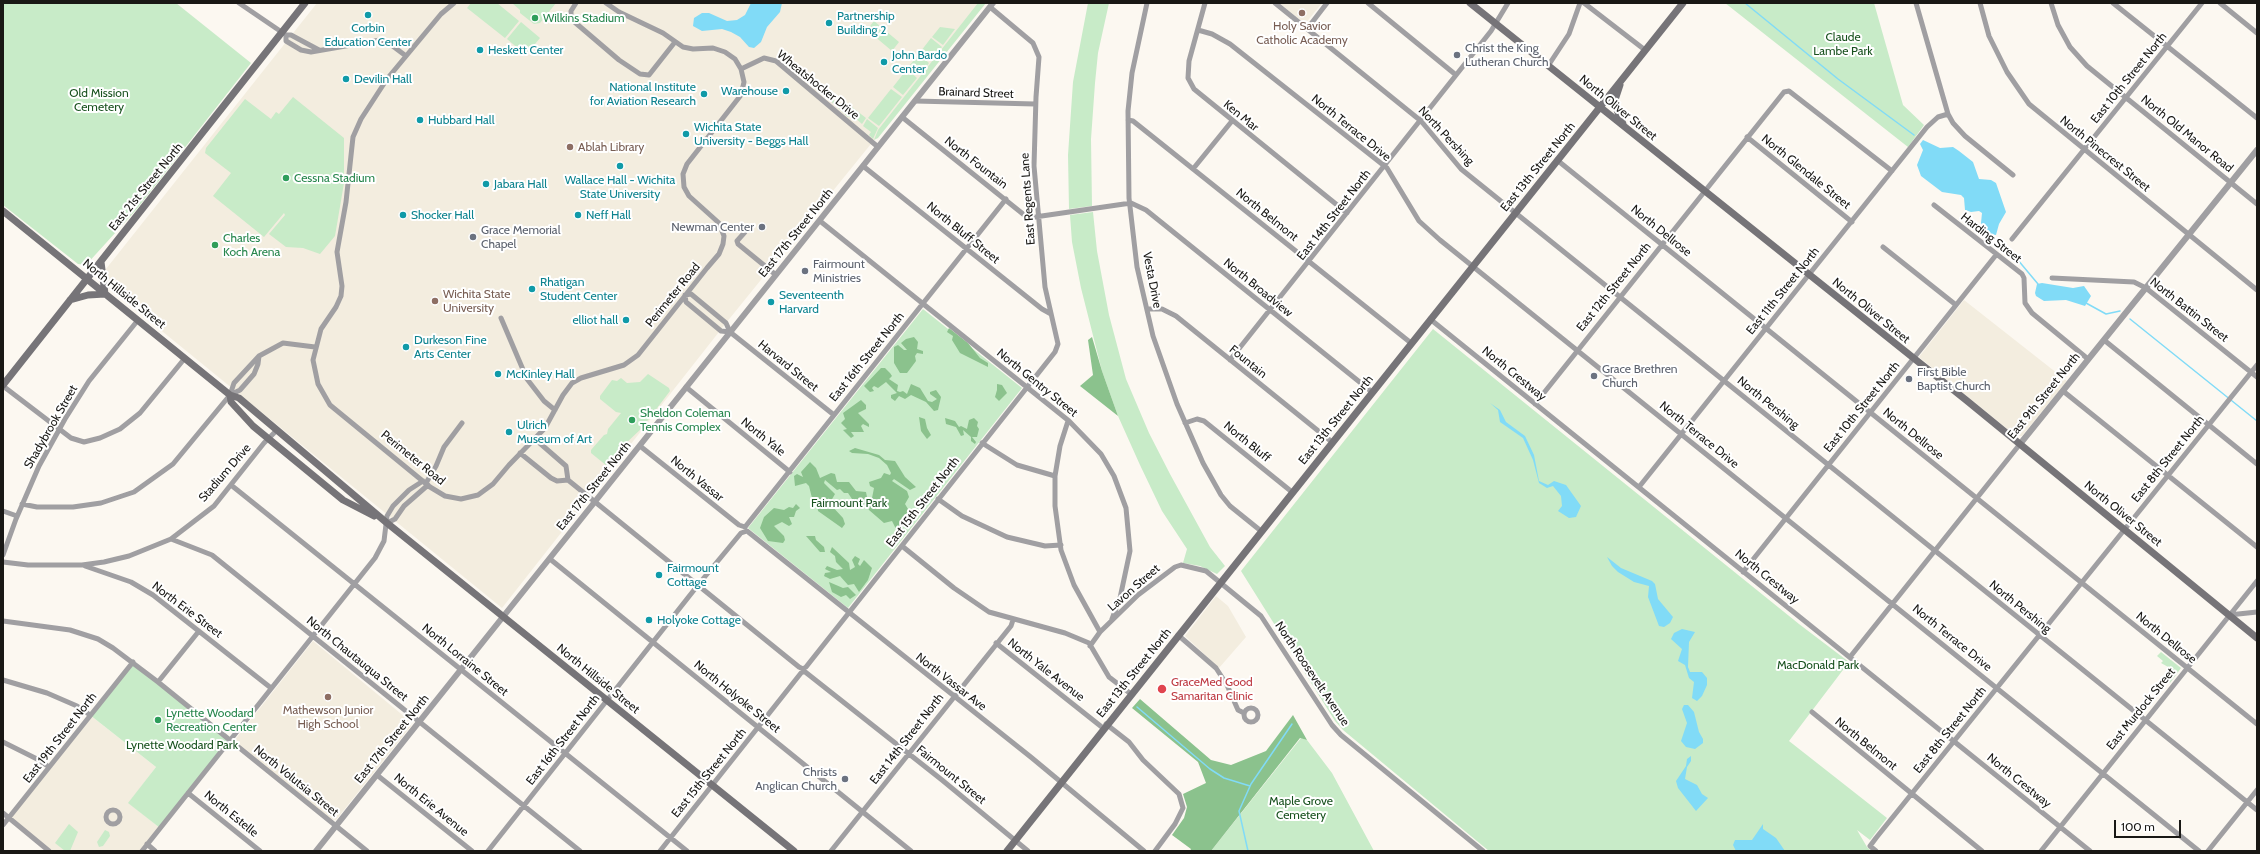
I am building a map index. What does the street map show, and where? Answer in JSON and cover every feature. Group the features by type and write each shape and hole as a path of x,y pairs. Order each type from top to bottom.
{"main road":[{"name":"East 21st Street North","path":"3,385 284,33 305,3"},
{"name":"North Oliver Street","path":"1470,3 2020,444 2257,638"},
{"name":"East 13th Street North","path":"1007,851 1060,782 1683,3"},
{"path":"1622,80 1614,103 1625,128"},
{"name":"North Hillside Street","path":"3,211 230,395 238,398 387,523 794,851"},
{"path":"70,300 88,295 105,294 101,262"},
{"name":"North Hillside Street","path":"230,395 230,402 269,439 343,500 387,523"}],"street":[{"path":"239,3 284,33 286,41 301,50 311,52 380,40 390,44 406,56"},
{"name":"Perimeter Road","path":"454,3 441,14 379,90 361,119 353,137 346,202 337,252 342,286 341,296 336,307 321,329 315,346 313,360 318,384 330,405 426,483 445,496 461,499 478,495 493,484 520,453 545,428 563,395 572,383 581,378 618,368 634,358 719,254 724,236 716,219 687,194 683,185 684,172 687,164 741,95 744,82 741,69"},
{"path":"576,3 571,11 571,19 619,60 642,75 649,75 675,42"},
{"path":"606,3 619,12 663,33 675,42 691,49 710,48 722,51 734,59 741,69"},
{"name":"Vesta Drive","path":"1147,3 1132,73 1128,120 1130,204 1137,268 1153,336 1176,404 1203,462 1221,495 1230,506 1261,531"},
{"name":"Ken Mar","path":"1205,3 1189,61 1188,78 1194,89 1347,213"},
{"name":"North Pershing","path":"1275,3 1421,120 1461,169 2257,810"},
{"path":"1307,29 1328,3"},
{"path":"1368,3 1456,75"},
{"name":"East 14th Street North","path":"1230,360 1385,167 1496,25 1508,3"},
{"path":"1548,66 1569,34 1580,3"},
{"path":"1584,3 1645,50"},
{"path":"1916,3 1948,114 1965,136 2013,175"},
{"name":"North Pinecrest Street","path":"1980,3 1989,36 2007,72 2029,104 2257,290"},
{"name":"North Old Manor Road","path":"2051,3 2058,25 2070,47 2087,66 2257,204"},
{"path":"2113,3 2257,118"},
{"name":"East 10th Street North","path":"2012,239 2202,3"},
{"path":"2220,3 2257,33"},
{"name":"East Regents Lane","path":"992,5 1033,43 1037,49 1039,68 1034,166 1046,287 1057,346"},
{"name":"East 17th Street North","path":"316,851 992,5"},
{"name":"North Terrace Drive","path":"1198,30 1212,34 1230,44 1385,167 1419,221 2199,851"},
{"name":"Wheatshocker Drive","path":"741,69 764,58 776,62 878,147"},
{"name":"East 12th Street North","path":"1535,404 1704,191 1787,90 1892,171"},
{"name":"Brainard Street","path":"915,101 1036,104"},
{"name":"East 11th Street North","path":"1639,488 1933,121 1948,114"},
{"name":"North Fountain","path":"902,117 1028,218 1039,217"},
{"name":"North Belmont","path":"1128,120 1133,121 1411,343"},
{"path":"1193,169 1232,121"},
{"name":"North Glendale Street","path":"1747,138 1852,222"},
{"name":"East 9th Street North","path":"1850,657 2257,150"},
{"name":"North Dellrose","path":"1557,160 2257,724"},
{"name":"North Bluff Street","path":"863,166 1042,309 1052,314"},
{"name":"East 16th Street North","path":"488,851 652,642 790,472 1006,200"},
{"path":"1039,217 1130,204"},
{"name":"North Broadview","path":"1130,204 1146,210 1372,392"},
{"name":"Harding Street","path":"1934,205 2024,278 2025,303 2032,313 2088,359"},
{"name":"North Gentry Street","path":"820,220 1068,421 1101,454 1114,476 1126,508 1129,562 1120,598 1110,622"},
{"path":"744,232 737,241 738,244 776,275"},
{"path":"1883,247 1956,306"},
{"name":"East 10th Street North","path":"1743,572 1996,255"},
{"name":"North Battin Street","path":"2052,278 2134,282 2146,288 2257,377"},
{"path":"692,294 726,323 730,332 721,331 686,302 685,296 692,294"},
{"name":"Fountain","path":"1147,309 1155,308 1169,311 1332,442"},
{"path":"501,318 527,379 544,401 555,410"},
{"name":"North Crestway","path":"1430,319 2090,851"},
{"name":"Shadybrook Street","path":"3,555 17,516 39,466 59,430 90,381 138,320"},
{"name":"Harvard Street","path":"730,332 834,415"},
{"path":"2104,340 2257,464"},
{"path":"22,504 36,507 73,507 101,503 134,492 173,464 230,395 234,383 259,356 283,343 315,346"},
{"name":"East 15th Street North","path":"660,851 1055,352 1057,346"},
{"path":"230,395 240,390 254,374 259,356"},
{"path":"3,385 59,430 71,438 84,442 100,438 120,429 140,413 185,358"},
{"name":"East 8th Street North","path":"1876,851 1870,846 2257,365"},
{"name":"North Yale","path":"686,387 790,472"},
{"path":"2063,391 2257,548"},
{"name":"North Bluff","path":"1185,423 1197,419 1204,421 1292,492"},
{"path":"1068,421 1060,446 1054,476 1055,506 1061,545 1074,585 1100,632"},
{"path":"387,523 395,519 404,506 426,483 436,466 444,446 462,423"},
{"name":"Stadium Drive","path":"3,562 28,565 82,565 129,556 171,539 214,506 277,430"},
{"path":"520,453 550,478 557,481 568,480 566,466 535,439"},
{"path":"982,443 1017,465 1054,476"},
{"name":"North Vassar","path":"640,446 744,529"},
{"name":"Fairmount Street","path":"568,480 1028,851"},
{"path":"142,851 375,558 384,541 387,516 393,506 409,490 426,483"},
{"name":"North Lorraine Street","path":"231,485 687,851"},
{"path":"938,499 962,516 1007,537 1045,546 1061,545"},
{"path":"3,511 17,516"},
{"name":"North Vassar Ave","path":"744,529 954,696 1144,851"},
{"name":"North Chautauqua Street","path":"171,539 212,555 580,851"},
{"path":"902,546 954,588 989,612 1013,620 1065,633 1090,646 1109,676 1131,694"},
{"name":"North Holyoke Street","path":"550,559 911,851"},
{"name":"North Erie Street","path":"82,565 106,572 148,592 170,606 271,688"},
{"name":"Lavon Street","path":"1090,646 1100,632 1110,622 1158,579 1181,565 1206,571 1220,582"},
{"name":"East Murdock Street","path":"2041,851 2257,581"},
{"name":"North Roosevelt Avenue","path":"1220,582 1261,616 1332,725 1341,735 1483,851"},
{"path":"2229,615 2257,612"},
{"name":"East 14th Street North","path":"831,851 1013,620"},
{"name":"North Volutsia Street","path":"3,621 70,630 98,639 158,682 367,851"},
{"path":"158,682 199,631"},
{"path":"1178,635 1216,668 1227,685 1238,710 1244,713"},
{"name":"North Yale Avenue","path":"996,643 1105,726 1129,742 1143,760 1179,794 1183,808 1175,824 1155,851"},
{"name":"East 19th Street North","path":"3,825 132,662"},
{"path":"3,680 47,693 77,706 90,715"},
{"name":"North Belmont","path":"1812,712 1982,851"},
{"path":"3,742 38,759 49,768"},
{"name":"North Erie Avenue","path":"377,775 472,851"},
{"path":"2208,851 2257,790"},
{"name":"North Estelle","path":"188,792 260,851"},
{"path":"3,813 49,851"},
{"path":"147,844 155,851"}],"shaded area":[{"name":"Wichita State University","path":"317,3 985,3 726,323 502,608 98,279"},
{"name":"Holy Savior Catholic Academy","path":"1279,3 1322,3 1305,24"},
{"path":"1964,300 2067,381 2022,436 2016,436 1919,357"},
{"path":"1216,596 1228,606 1246,637 1219,668 1185,636"},
{"path":"313,641 411,722 411,726 336,820 330,819 234,741"},
{"path":"90,715 156,767 129,803 160,828 142,851 49,851 9,818"}],"green space":[{"name":"Old Mission Cemetery","path":"3,3 176,3 251,63 136,210 86,265 78,264 3,205"},
{"path":"471,3 497,3 519,21 505,38 467,8"},
{"name":"Wilkins Stadium","path":"512,3 556,3 540,23 534,24 520,13 520,10"},
{"path":"978,3 986,3 878,138 874,140 878,130"},
{"path":"1088,3 1109,3 1098,53 1095,83 1091,139 1092,206 1069,209 1068,155 1073,82"},
{"name":"Claude Lambe Park","path":"1725,3 1874,3 1903,105 1924,125 1908,147"},
{"path":"874,21 899,42 892,51 867,30"},
{"path":"521,22 540,38 526,55 507,39"},
{"path":"940,27 955,29 943,45 932,37"},
{"path":"931,38 942,47 932,60 921,51"},
{"path":"919,54 929,63 920,75 909,66"},
{"path":"907,69 917,78 903,95 893,87"},
{"path":"891,89 902,97 879,126 868,118"},
{"path":"825,93 848,112 852,107 866,118 862,124 853,116 848,117 824,95"},
{"name":"Cessna Stadium","path":"293,97 344,138 344,183 335,236 320,254 303,248 286,247 269,234 285,215 284,213 264,237 213,196 231,173 205,153 206,148 245,99 271,119 276,112 279,114"},
{"path":"867,119 878,128 873,139 869,135 871,132 863,126"},
{"path":"1093,212 1097,251 1109,315 1126,379 1149,433 1170,474 1210,547 1225,566 1217,574 1200,566 1183,563 1187,549 1162,511 1140,465 1118,416 1102,371 1081,288 1072,242 1070,215"},
{"name":"Fairmount Park","path":"923,309 1022,388 848,608 748,528"},
{"path":"949,328 968,343 980,358 988,363 988,367 960,353 952,340 953,336 947,332"},
{"name":"MacDonald Park","path":"1433,329 1799,624 1849,662 1789,741 1887,818 1870,840 1857,830 1871,851 1489,851 1343,730 1335,721 1241,571"},
{"path":"914,337 918,342 917,349 923,351 923,354 917,353 915,356 916,361 907,373 900,373 894,363 894,347 898,345 904,350 907,350 901,343 906,339"},
{"path":"1092,337 1118,416 1080,386 1093,375 1088,340"},
{"path":"881,368 885,368 890,373 892,376 889,379 898,385 897,391 903,391 907,394 911,384 920,388 928,401 932,402 937,399 930,394 930,392 936,390 941,397 938,410 934,411 926,402 911,395 905,399 899,396 895,401 891,398 891,395 897,393 886,382 878,388 874,386 872,388 874,391 870,392 864,386"},
{"name":"Sheldon Coleman Tennis Complex","path":"648,374 669,388 670,391 642,428 624,445 610,466 607,466 591,453 591,450 604,435 607,434 608,429 621,413 616,412 600,399 600,396 612,380 617,381 621,378 627,383 640,382"},
{"path":"997,384 1002,385 1007,393 999,401 995,397"},
{"path":"861,400 866,405 866,409 858,413 869,424 869,427 863,424 861,426 864,432 851,432 854,436 851,438 843,430 847,429 841,423 845,419 843,413"},
{"path":"919,417 925,419 927,428 931,435 927,439 921,431"},
{"path":"945,418 955,421 959,427 961,426 967,429 969,420 974,418 978,422 977,426 979,429 977,437 972,437 976,442 975,444 971,441 971,437 963,430 964,435 961,436 956,427 946,424"},
{"path":"855,448 879,455 885,460 895,461 905,477 916,487 910,490 894,479 892,481 907,491 909,497 905,504 908,509 907,516 899,523 903,527 902,530 896,529 892,521 884,523 869,510 866,504 854,507 852,504 849,505 847,501 852,499 848,493 844,493 840,489 837,490 825,480 824,483 835,494 831,501 825,498 824,500 830,504 843,518 845,524 842,528 818,511 817,502 812,498 809,486 806,483 795,486 794,476 797,474 803,477 801,472 810,462 816,468 820,478 831,473 835,474 837,482 849,482 856,491 866,492 867,497 872,498 874,488 870,486 869,482 881,478 884,473 890,475 891,473 887,465 879,458 868,454 852,453 849,451"},
{"path":"796,504 800,508 796,511 794,517 789,517 792,524 789,526 782,522 774,526 784,536 785,540 783,543 768,541 760,528 764,517 774,508 784,510 789,507 793,508"},
{"path":"806,536 815,536 816,540 824,547 825,552 820,552"},
{"path":"832,547 849,563 850,570 855,567 852,560 855,556 860,559 858,564 860,566 864,560 872,568 868,580 859,592 854,584 848,585 840,576 830,579 824,576 825,573 831,572 825,569 827,566 837,570 843,569 836,562 835,556 830,552"},
{"path":"829,582 843,588 848,587 856,595 850,599 846,595 841,597 832,592"},
{"path":"2161,652 2181,668 2170,683 2165,679 2171,671 2170,668 2161,663 2163,661 2157,656"},
{"name":"Lynette Woodard Park","path":"133,662 230,740 160,828 128,803 156,767 90,715"},
{"path":"1140,699 1211,760 1231,765 1266,751 1293,715 1307,740 1300,738 1211,851 1190,851 1191,849 1172,835 1184,818 1187,807 1183,794 1206,783 1198,762 1132,708"},
{"name":"Maple Grove Cemetery","path":"1301,738 1307,740 1332,773 1374,851 1211,851"},
{"path":"69,824 78,832 70,851 65,851 55,843"},
{"path":"105,830 109,832 110,836 103,846 99,847 97,842"}],"water":[{"path":"751,3 782,3 780,12 767,27 761,42 754,48 749,47 740,37 731,32 722,29 702,31 693,26 694,18 702,13 709,13 727,21 737,20 745,15"},
{"path":"1923,140 1940,148 1953,147 1973,162 1979,179 1991,180 1996,183 2006,212 1999,224 1996,235 1990,234 1984,229 1981,223 1982,213 1979,211 1971,212 1965,210 1964,198 1961,195 1942,192 1921,176 1917,165 1923,150 1920,144"},
{"path":"2042,283 2073,288 2084,286 2091,296 2085,306 2066,300 2044,301 2036,296 2035,293 2037,284"},
{"path":"1490,403 1500,410 1506,422 1525,436 1534,455 1539,481 1548,485 1554,481 1566,485 1581,506 1576,517 1569,518 1558,511 1562,506 1561,496 1553,486 1547,488 1539,483 1533,460 1523,438 1500,422 1498,410"},
{"path":"1607,557 1621,568 1652,581 1655,584 1658,599 1673,617 1670,623 1664,627 1659,626 1648,597 1649,586 1634,582 1618,572 1612,566"},
{"path":"1682,629 1695,632 1689,642 1688,667 1690,672 1702,672 1707,678 1707,685 1702,696 1697,701 1692,698 1694,682 1689,678 1685,665 1678,661 1682,649 1671,639 1674,633"},
{"path":"1684,705 1688,705 1694,712 1699,732 1703,739 1703,743 1695,749 1686,747 1681,741 1687,723 1682,709"},
{"path":"1691,756 1691,761 1687,767 1685,779 1697,785 1702,794 1708,798 1696,811 1678,788 1676,781 1686,766 1687,759"},
{"path":"1763,824 1763,829 1776,838 1785,851 1736,851 1733,845 1735,840 1752,840"}],"waterway":[{"path":"1745,3 1838,79 1914,135"},
{"path":"2002,241 2038,284"},
{"path":"2086,303 2106,314 2120,311"},
{"path":"2130,319 2257,421"},
{"path":"1137,707 1210,769 1224,778 1250,786"},
{"path":"1248,851 1239,811 1251,784 1292,724"}],"place":[{"name":"Holy Savior Catholic Academy","path":"1302,13"},
{"name":"Corbin Education Center","path":"368,15"},
{"name":"Wilkins Stadium","path":"535,18"},
{"name":"Partnership Building 2","path":"829,23"},
{"name":"Heskett Center","path":"480,50"},
{"name":"Christ the King Lutheran Church","path":"1457,55"},
{"name":"John Bardo Center","path":"884,62"},
{"name":"Devilin Hall","path":"346,79"},
{"name":"Warehouse","path":"786,91"},
{"name":"National Institute for Aviation Research","path":"704,94"},
{"name":"Hubbard Hall","path":"420,120"},
{"name":"Wichita State University - Beggs Hall","path":"686,134"},
{"name":"Ablah Library","path":"570,147"},
{"name":"Wallace Hall - Wichita State University","path":"620,166"},
{"name":"Cessna Stadium","path":"286,178"},
{"name":"Jabara Hall","path":"486,184"},
{"name":"Shocker Hall","path":"403,215"},
{"name":"Neff Hall","path":"578,215"},
{"name":"Newman Center","path":"762,227"},
{"name":"Grace Memorial Chapel","path":"473,237"},
{"name":"Charles Koch Arena","path":"215,245"},
{"name":"Fairmount Ministries","path":"805,271"},
{"name":"Rhatigan Student Center","path":"532,289"},
{"name":"Wichita State University","path":"435,301"},
{"name":"Seventeenth Harvard","path":"771,302"},
{"name":"elliot hall","path":"626,320"},
{"name":"Durkeson Fine Arts Center","path":"406,347"},
{"name":"McKinley Hall","path":"498,374"},
{"name":"Grace Brethren Church","path":"1594,376"},
{"name":"First Bible Baptist Church","path":"1909,379"},
{"name":"Sheldon Coleman Tennis Complex","path":"632,420"},
{"name":"Ulrich Museum of Art","path":"509,432"},
{"name":"Fairmount Cottage","path":"659,575"},
{"name":"Holyoke Cottage","path":"649,620"},
{"name":"GraceMed Good Samaritan Clinic","path":"1162,689"},
{"name":"Mathewson Junior High School","path":"328,697"},
{"name":"Lynette Woodard Recreation Center","path":"158,720"},
{"name":"Christs Anglican Church","path":"845,779"}]}
